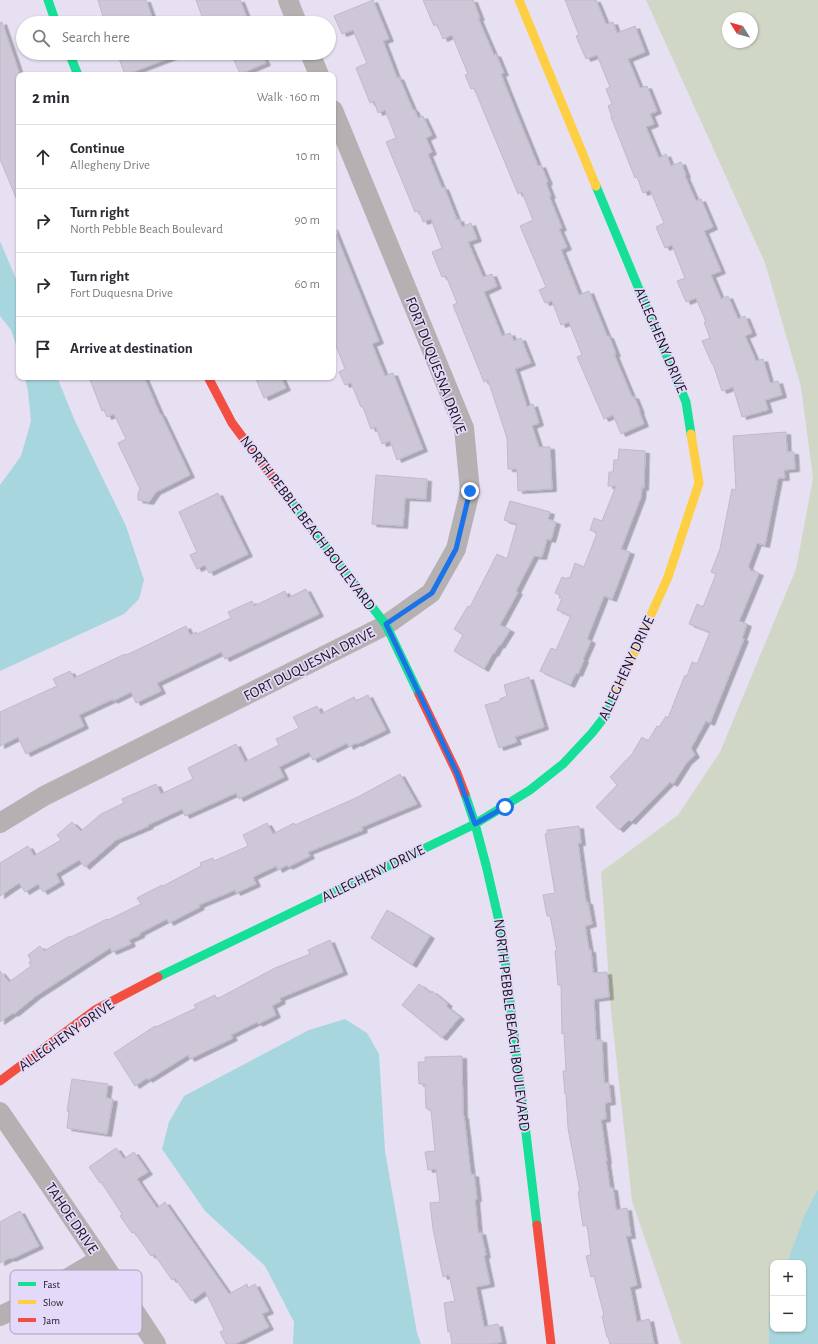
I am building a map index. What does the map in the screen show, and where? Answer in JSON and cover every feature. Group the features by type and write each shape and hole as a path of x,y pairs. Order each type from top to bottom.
{"street":[{"path":"48,0 54,16"},
{"path":"288,0 294,16"},
{"name":"ALLEGHENY DRIVE","path":"0,1081 95,1010 166,973 475,824 533,788 560,767 593,734 606,715 668,577 698,483 686,402 519,0"},
{"path":"72,60 77,72"},
{"path":"313,60 318,72"},
{"name":"FORT DUQUESNA DRIVE","path":"0,823 44,796 386,624 432,593 456,549 470,491 464,428 336,117"},
{"name":"NORTH PEBBLE BEACH BOULEVARD","path":"210,380 232,422 300,514 386,624 457,773 475,824 502,934 551,1344"},
{"name":"TAHOE DRIVE","path":"0,1112 107,1270"},
{"path":"82,1270 100,1259"},
{"path":"0,1316 10,1311"},
{"name":"TAHOE DRIVE","path":"142,1323 156,1344"}],"shaded area":[{"path":"646,0 818,0 818,1344 681,1344 632,1201 611,1010 601,872 678,815 720,752 796,569 813,478 801,387 765,263"},
{"path":"0,241 16,279 16,345 11,330 0,316"},
{"path":"26,380 58,380 75,421 126,526 144,580 139,599 124,614 0,671 0,485 21,456 31,421"},
{"path":"345,1019 367,1033 379,1054 385,1151 417,1333 421,1344 293,1344 294,1322 265,1266 205,1211 162,1149 169,1122 184,1096 309,1030"},
{"path":"818,1189 818,1344 769,1344 770,1309 770,1332 806,1332 806,1260 788,1260 805,1214"}],"building":[{"path":"98,0 146,0 152,16 103,16"},
{"path":"196,0 240,0 246,16 202,16"},
{"path":"373,0 389,39 383,41 397,78 399,77 413,110 414,109 418,118 423,116 432,135 426,138 432,152 428,154 442,188 444,187 457,220 459,219 462,227 471,223 477,239 468,242 483,277 492,274 497,286 484,292 502,336 510,333 514,341 521,338 531,363 515,369 527,407 533,404 539,423 532,426 539,447 550,447 552,489 518,491 517,469 508,469 507,438 488,380 484,382 453,305 457,303 446,276 442,277 432,252 442,248 431,219 423,222 419,211 415,212 386,142 396,138 385,110 378,113 374,101 370,103 356,68 367,63 353,30 342,34 336,20 336,16 334,16"},
{"path":"423,0 473,0 480,18 478,18 494,55 496,54 504,73 501,74 538,166 541,165 548,182 546,183 551,196 549,196 562,228 559,229 567,247 561,250 579,295 589,291 607,336 609,336 616,354 614,354 632,397 634,396 644,424 621,434 613,415 604,419 577,357 582,355 569,322 561,325 552,301 545,303 539,290 546,287 520,226 533,220 522,192 518,194 474,88 471,89 465,75 468,74 452,35 443,39 437,24 434,26"},
{"path":"565,0 596,0 606,24 613,22 617,33 635,26 645,52 628,59 640,88 647,86 657,111 650,114 654,124 646,127 659,158 666,154 671,166 681,162 686,175 685,176 696,201 701,199 713,227 704,231 721,271 711,275 721,299 728,296 738,319 745,316 752,333 745,336 756,361 763,359 770,383 778,381 782,395 765,400 768,410 742,417 733,387 722,391 713,364 702,341 710,338 704,322 706,322 696,298 686,302 677,281 685,278 672,245 665,248 656,227 664,223 650,190 643,193 637,177 635,178 611,117 608,106 612,104 606,89 610,87 597,55 586,59 576,36 579,35"},
{"path":"2,22 19,72 16,72 16,198 0,159 0,23"},
{"path":"120,60 164,60 133,72 124,72"},
{"path":"234,60 264,60 266,63 245,72 239,72"},
{"path":"336,234 379,341 372,344 385,376 393,373 423,449 397,460 390,441 382,444 376,427 371,429 363,407 361,407 351,383 345,385 339,372 345,369 336,346"},
{"path":"90,380 145,380 190,475 156,492 149,502 138,500 138,493 140,489 118,443 126,439 114,414 107,417 104,410 102,411"},
{"path":"256,380 282,380 286,388 264,398"},
{"path":"786,432 787,452 794,452 795,469 784,470 785,478 778,478 765,545 757,543 748,567 750,570 759,573 739,621 747,624 742,638 744,639 710,723 706,721 691,748 695,755 687,762 673,784 670,782 631,822 629,820 619,830 596,807 617,785 610,777 632,754 642,737 648,741 657,726 659,727 666,716 668,718 685,675 687,676 692,662 697,664 710,632 689,624 697,604 703,607 716,574 711,572 720,549 732,489 736,490 733,436"},
{"path":"619,449 645,451 644,488 642,487 641,497 621,549 630,552 612,599 604,596 587,639 591,641 583,659 584,660 578,674 576,673 570,685 540,671 551,648 556,650 571,616 557,610 562,598 559,598 560,595 555,593 562,577 567,579 568,577 570,578 575,563 584,567 597,533 590,530 594,518 602,521 616,486 608,486 609,472 613,472 614,460 618,460"},
{"path":"376,475 427,479 426,499 405,498 403,526 372,524"},
{"path":"218,493 248,554 209,573 205,565 197,569 190,555 197,552 179,512"},
{"path":"510,501 550,512 548,519 556,522 551,540 547,539 542,557 534,556 516,591 518,592 500,625 510,630 500,646 499,645 494,654 493,653 484,669 454,651 463,635 454,629 468,606 470,607 497,554 507,559 517,524 504,520"},
{"path":"306,589 319,614 225,659 221,652 157,683 161,691 136,703 131,692 79,715 84,726 26,754 18,737 0,746 0,712 57,686 53,679 70,671 74,678 186,626 190,635 196,632 197,634 231,618 228,612 252,601 254,606 285,591 288,598"},
{"path":"529,677 544,727 515,737 517,742 499,748 485,705 500,701 500,699 507,696 504,685"},
{"path":"368,695 386,730 349,747 347,743 313,760 309,752 279,767 284,777 239,799 236,793 185,816 182,809 148,825 149,826 116,840 85,867 79,860 56,874 60,882 43,892 38,884 25,892 19,883 0,896 0,863 28,846 34,856 61,840 57,835 72,822 81,831 101,814 124,803 122,799 156,784 161,794 193,779 188,768 236,744 245,762 279,745 276,739 299,728 293,717 317,706 321,714 354,697 356,701"},
{"path":"400,774 417,804 362,827 363,830 308,852 310,856 288,867 287,865 278,870 276,866 253,877 256,884 236,893 235,890 199,905 200,907 169,923 167,919 129,940 131,944 112,952 110,948 36,996 14,1014 13,1013 0,1022 0,971 9,982 31,966 29,962 31,961 28,955 40,946 44,951 70,936 71,937 141,904 137,898 201,866 200,863 213,858 214,861 248,846 243,835 267,823 273,834 294,823 295,825 358,797"},
{"path":"579,826 581,843 578,843 586,902 588,902 592,924 585,926 589,950 591,950 593,973 607,972 609,997 594,999 596,1040 602,1040 604,1083 609,1083 611,1102 605,1103 606,1119 601,1120 606,1161 610,1188 613,1188 616,1210 627,1208 631,1236 626,1236 637,1285 630,1287 637,1322 649,1319 654,1344 610,1344 602,1316 604,1315 594,1276 591,1277 586,1256 591,1255 587,1225 583,1226 578,1192 580,1191 568,1128 563,1071 566,1071 564,1033 562,1034 561,985 558,985 555,951 557,951 550,916 547,916 543,895 555,893 545,834 547,834 547,830"},
{"path":"387,910 430,936 412,965 371,938"},
{"path":"330,940 343,972 280,998 281,1001 272,1006 276,1015 258,1024 257,1022 231,1035 233,1038 190,1059 188,1055 148,1080 147,1078 135,1086 114,1053 155,1026 156,1027 196,1008 194,1005 215,995 217,999 275,968 310,954 308,950"},
{"path":"419,984 431,993 432,991 448,1004 446,1006 460,1017 442,1038 402,1005"},
{"path":"462,1056 463,1116 471,1175 474,1174 477,1199 475,1199 478,1233 481,1232 490,1284 476,1287 484,1327 498,1324 502,1342 489,1344 452,1344 450,1331 448,1332 444,1303 455,1301 449,1275 443,1277 433,1229 430,1203 440,1202 436,1169 428,1170 425,1152 435,1151 431,1110 426,1108 425,1084 419,1084 418,1062 425,1062 425,1057"},
{"path":"72,1079 108,1084 106,1098 113,1099 107,1134 67,1128 69,1111 67,1111"},
{"path":"116,1148 124,1159 134,1152 148,1172 137,1179 145,1191 157,1208 165,1202 229,1294 247,1284 248,1288 255,1284 269,1311 262,1314 269,1327 235,1344 226,1344 220,1332 224,1330 205,1291 191,1301 175,1278 172,1280 154,1254 151,1256 134,1232 132,1233 120,1216 122,1214 101,1182 100,1183 89,1167"},
{"path":"20,1211 39,1246 0,1263 0,1222"}],"traffic: fast":[{"path":"48,0 54,16"},
{"path":"72,60 77,72"},
{"path":"596,186 686,402 691,434"},
{"path":"283,491 386,625 419,694"},
{"path":"158,977 475,824 530,790 563,764 592,733 606,715 615,695"},
{"path":"465,794 486,865 502,934 537,1225"}],"traffic: slow":[{"path":"519,0 596,186"},
{"path":"615,695 668,577 699,483 691,434"}],"traffic: jam":[{"path":"210,380 232,423 283,491"},
{"path":"419,694 457,773 465,794"},
{"path":"0,1081 95,1010 158,977"},
{"path":"537,1225 551,1344"}],"route":[{"path":"470,491 456,549 432,593 386,624 457,773 475,824 505,807"}]}
